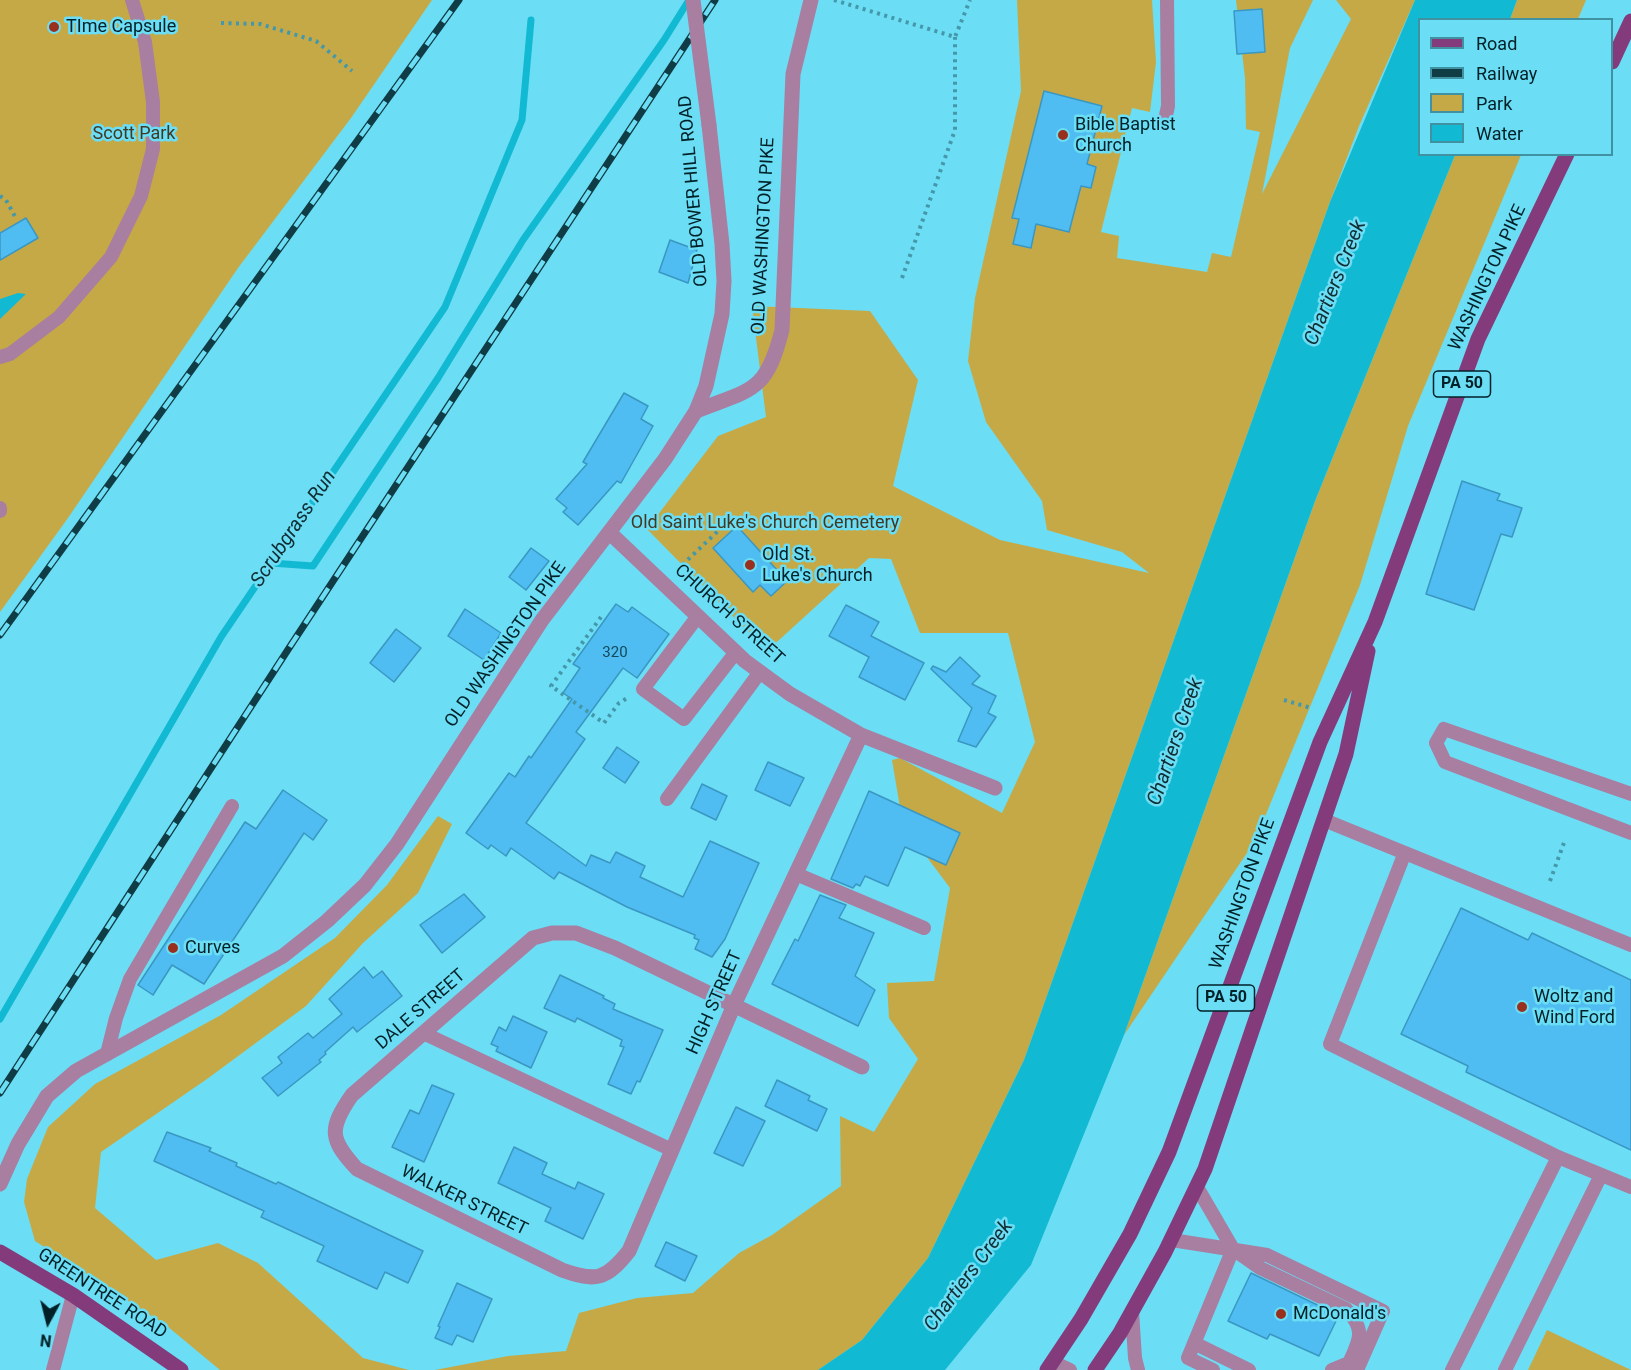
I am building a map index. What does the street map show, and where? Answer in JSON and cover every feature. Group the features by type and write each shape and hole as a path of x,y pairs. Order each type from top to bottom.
{"main road":[{"path":"1613,58 1627,34 1631,21"},
{"name":"WASHINGTON PIKE","path":"1050,1366 1130,1234 1169,1152 1320,742 1375,622 1478,339 1566,156"},
{"name":"WASHINGTON PIKE","path":"1095,1370 1172,1240 1209,1158 1346,754 1375,622"},
{"name":"GREENTREE ROAD","path":"0,1252 73,1295 181,1370"}],"street":[{"name":"OLD BOWER HILL ROAD","path":"693,0 710,125 724,281 715,350 696,411"},
{"name":"OLD WASHINGTON PIKE","path":"0,1184 18,1144 47,1096 76,1071 283,956 327,921 365,885 397,844 542,620 665,459 696,411 749,390 765,378 774,361 782,330 793,74 811,0"},
{"name":"CHURCH STREET","path":"610,533 736,652 790,694 861,735 994,788"},
{"name":"HIGH STREET","path":"597,1278 613,1270 629,1251 734,1005 861,735"},
{"name":"DALE STREET","path":"333,1133 340,1112 352,1095 533,938 552,933 576,933 615,948 734,1005"},
{"path":"734,1005 861,1067"},
{"name":"WALKER STREET","path":"333,1133 339,1150 357,1170 562,1270 582,1277 597,1278"}],"lane":[{"path":"0,357 10,354 59,317 111,257 141,196 153,148 153,102 145,42 132,0"},
{"path":"1165,120 1168,106 1167,0"},
{"path":"698,615 643,690 684,719 736,652"},
{"path":"667,799 760,672"},
{"path":"1631,794 1444,729 1436,743 1445,762 1631,833"},
{"path":"107,1054 116,1018 130,979 232,806"},
{"path":"1324,820 1404,855 1631,945"},
{"path":"1404,855 1330,1044 1558,1157 1631,1187"},
{"path":"796,874 924,928"},
{"path":"423,1034 672,1150"},
{"path":"1452,1370 1558,1157"},
{"path":"1505,1370 1601,1174"},
{"path":"1197,1187 1233,1249 1260,1268 1346,1309 1356,1320 1360,1332 1351,1368"},
{"path":"1172,1240 1267,1255 1383,1311 1351,1368"},
{"path":"1213,1370 1188,1358 1233,1249"},
{"path":"53,1370 73,1295"},
{"path":"1132,1311 1138,1370"},
{"path":"1194,1344 1249,1370"},
{"path":"1050,1366 1070,1370"},
{"path":"1332,1370 1351,1368"}],"path":[{"path":"834,0 955,37"},
{"path":"902,278 955,130 955,37 970,0"},
{"path":"221,23 260,24 316,41 352,70"},
{"path":"0,196 6,200 16,220"},
{"path":"663,583 718,531"},
{"path":"601,617 550,686 604,723 620,703 643,690"},
{"path":"1284,700 1311,708"},
{"path":"1550,881 1565,840"}],"green space":[{"name":"Scott Park","path":"0,0 432,0 351,118 238,268 68,518 0,612"},
{"name":"Old Saint Luke's Church Cemetery","path":"1017,0 1152,0 1156,62 1150,112 1132,108 1101,232 1119,236 1117,258 1207,272 1212,253 1231,257 1260,132 1246,129 1245,78 1236,0 1313,0 1290,48 1262,194 1351,19 1336,0 1415,0 1359,126 1330,202 1024,1060 928,1258 862,1340 818,1370 435,1370 508,1356 566,1351 579,1313 637,1298 693,1293 739,1253 772,1235 841,1186 840,1116 874,1132 918,1059 889,1018 887,983 934,981 950,888 903,825 892,760 900,758 1002,813 1035,742 1008,633 920,633 891,559 869,558 767,651 647,529 718,436 766,417 752,306 870,311 918,380 893,486 1000,540 1149,573 1122,552 1047,530 1042,501 986,422 968,361 975,298 1021,91"},
{"path":"1517,0 1586,0 1578,18 1510,18"},
{"path":"1455,156 1521,156 1408,426 1360,585 1255,841 1124,1035 1315,501"},
{"path":"438,816 452,824 418,893 363,943 306,1006 207,1079 101,1152 95,1208 156,1260 218,1243 258,1263 363,1358 409,1370 220,1370 167,1326 35,1241 24,1202 27,1179 48,1127 95,1084 221,1015 335,938 387,885"},
{"path":"1547,1330 1631,1370 1528,1370"}],"water":[{"name":"Chartiers Creek","path":"1415,0 1517,0 1510,18 1418,18 1418,156 1455,156 1315,501 1124,1035 1031,1265 945,1370 818,1370 862,1340 928,1258 1024,1060 1330,202"},
{"path":"18,293 26,294 0,319 0,299"}],"building":[{"path":"1262,9 1265,52 1237,54 1234,11"},
{"name":"Bible Baptist Church","path":"1044,91 1102,106 1087,164 1096,167 1091,188 1081,186 1069,232 1036,224 1031,248 1013,244 1019,219 1012,218"},
{"path":"26,218 38,238 0,260 0,233"},
{"path":"670,240 697,250 688,283 659,272"},
{"path":"624,393 648,406 641,419 653,426 621,483 617,481 578,525 563,512 567,508 556,499 587,464 583,462"},
{"path":"1462,481 1500,494 1497,500 1522,508 1512,537 1501,534 1474,610 1426,594"},
{"name":"Old St. Luke's Church","path":"737,526 787,581 771,596 760,585 753,592 713,548"},
{"path":"531,548 549,561 526,590 509,577"},
{"path":"616,604 628,612 632,607 669,634 637,678 623,668 576,732 585,739 526,823 586,866 591,855 610,863 616,852 645,866 640,877 683,897 710,841 759,863 725,939 712,957 695,949 699,940 694,938 695,935 627,907 559,872 554,879 511,848 506,856 491,845 488,849 466,833 509,773 515,777 529,756 531,758 572,699 563,693 580,668 573,664"},
{"path":"846,605 879,622 871,636 924,663 905,700 859,677 869,657 829,636"},
{"path":"465,609 501,633 484,660 448,636"},
{"path":"396,629 421,648 394,682 370,663"},
{"path":"960,657 980,676 972,684 996,696 988,713 996,717 976,747 958,741 972,708 931,669 933,666 946,672"},
{"path":"617,747 639,762 625,783 603,768"},
{"path":"768,762 804,778 790,806 755,790"},
{"path":"702,784 727,796 716,820 691,808"},
{"path":"283,790 327,820 313,840 304,833 204,984 172,965 153,995 138,985 245,822 256,829"},
{"path":"869,791 960,833 946,865 905,847 888,886 865,876 860,886 856,884 853,888 831,879"},
{"path":"464,894 485,917 442,953 420,925"},
{"path":"820,895 846,905 839,918 874,933 855,976 875,990 858,1026 772,984 795,939 798,941"},
{"name":"Woltz and Wind Ford","path":"1461,908 1528,940 1532,933 1631,980 1631,1150 1466,1072 1468,1066 1401,1034"},
{"path":"364,967 373,978 382,971 402,996 357,1032 353,1027 325,1052 326,1054 319,1060 321,1062 278,1096 262,1078 282,1063 278,1057 308,1033 313,1038 342,1014 329,999"},
{"path":"560,975 604,996 603,998 615,1004 613,1009 663,1030 640,1082 637,1081 631,1094 608,1084 624,1047 620,1046 622,1040 577,1018 575,1022 544,1008"},
{"path":"513,1016 547,1032 531,1068 496,1051 498,1047 491,1044 499,1027 506,1031"},
{"path":"777,1080 810,1096 808,1100 827,1109 817,1131 765,1106"},
{"path":"432,1085 454,1094 424,1162 392,1147 410,1110 419,1114"},
{"path":"736,1107 765,1121 743,1166 714,1153"},
{"path":"167,1132 211,1148 209,1151 237,1163 236,1166 276,1184 278,1182 423,1251 408,1283 385,1272 377,1289 317,1261 324,1246 261,1217 264,1211 154,1161"},
{"path":"514,1147 547,1163 542,1174 575,1189 578,1182 604,1194 583,1239 545,1221 551,1208 498,1183"},
{"path":"666,1242 697,1256 685,1281 655,1266"},
{"name":"McDonald's","path":"1251,1273 1332,1312 1329,1318 1336,1321 1319,1356 1270,1334 1267,1339 1228,1321"},
{"path":"457,1283 492,1299 473,1342 457,1335 452,1345 435,1338"}],"waterway":[{"path":"271,563 313,566 438,378 523,240 664,40 689,0"},
{"name":"Scrubgrass Run","path":"0,1019 221,637 445,307 522,120 531,20"}],"railway":[{"path":"0,635 459,0"},
{"path":"0,1093 715,0"}],"place":[{"name":"TIme Capsule","path":"54,27"},
{"name":"Bible Baptist Church","path":"1063,135"},
{"name":"Old St. Luke's Church","path":"750,565"},
{"name":"Curves","path":"173,948"},
{"name":"Woltz and Wind Ford","path":"1522,1007"},
{"name":"McDonald's","path":"1281,1314"}]}
